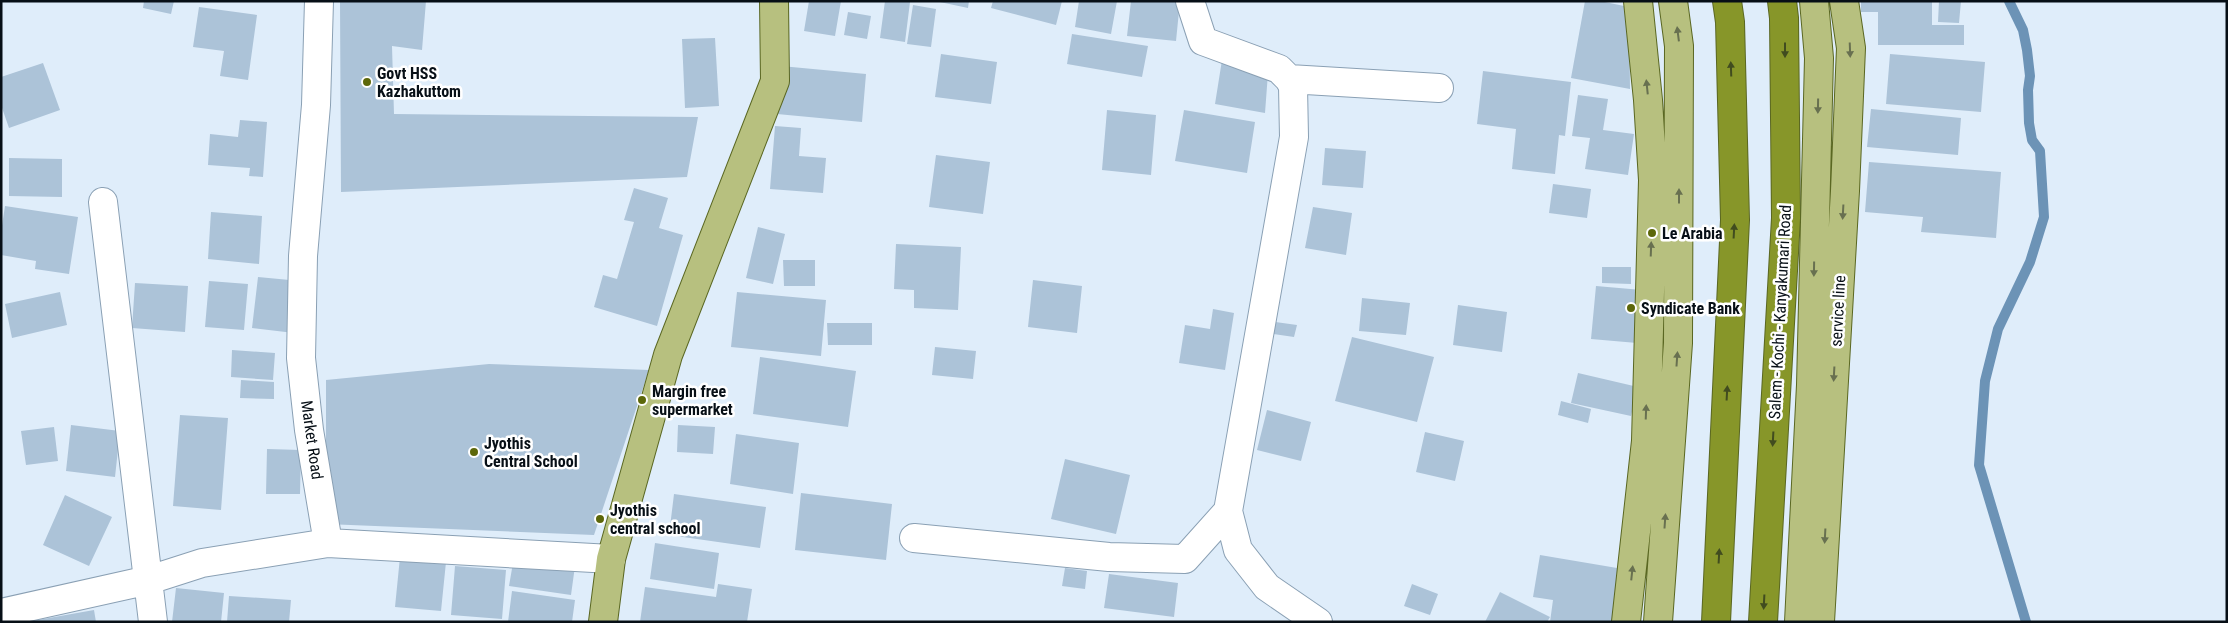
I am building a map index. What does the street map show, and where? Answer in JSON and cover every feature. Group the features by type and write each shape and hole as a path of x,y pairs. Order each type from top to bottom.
{"highway":[{"path":"1716,622 1735,220 1730,32 1727,1"},
{"name":"Salem - Kochi - Kanyakumari Road","path":"1763,622 1786,218 1784,18 1782,1"}],"main road":[{"path":"603,622 611,559 668,355 775,81 774,1"},
{"path":"1626,622 1646,441 1653,180 1648,100 1638,1"},
{"path":"1658,622 1678,343 1679,46 1674,1"},
{"path":"1799,622 1811,386 1819,58 1814,1"},
{"name":"service line","path":"1820,622 1845,191 1851,48 1844,1"}],"street":[{"name":"Market Road","path":"319,1 316,105 303,256 301,358 309,430 328,543"},
{"path":"1190,1 1203,41 1279,69 1293,86 1294,137 1228,511 1238,550 1267,587 1318,622"},
{"path":"1289,79 1439,88"},
{"path":"102,202 153,622"},
{"path":"914,538 1109,557 1185,559 1228,511"},
{"path":"1,613 149,580 202,563 328,543 611,559"}],"building":[{"path":"144,1 174,1 171,14 143,8"},
{"name":"Govt HSS Kazhakuttom","path":"340,1 426,1 422,50 392,46 394,114 698,117 687,177 341,192"},
{"path":"809,1 841,1 835,36 804,31"},
{"path":"885,1 910,2 905,42 880,38"},
{"path":"935,1 969,1 968,8"},
{"path":"993,1 1062,1 1056,25 991,8"},
{"path":"1079,1 1117,1 1111,34 1075,27"},
{"path":"1131,1 1180,1 1176,41 1127,36"},
{"path":"1585,1 1600,1 1629,7 1630,89 1571,78"},
{"path":"1861,1 1932,1 1932,25 1964,25 1964,45 1878,45 1878,12 1861,12"},
{"path":"1939,1 1961,1 1959,23 1938,22"},
{"path":"913,5 936,9 931,47 907,44"},
{"path":"199,7 257,15 248,80 220,76 224,51 193,47"},
{"path":"848,12 871,16 867,39 844,35"},
{"path":"1072,34 1148,46 1142,77 1067,64"},
{"path":"715,38 719,106 685,108 682,39"},
{"path":"941,54 997,62 991,104 935,97"},
{"path":"1890,54 1985,62 1981,112 1886,104"},
{"path":"1222,60 1268,73 1265,113 1215,104"},
{"path":"43,63 60,110 9,128 1,105 1,77"},
{"path":"781,66 866,74 862,122 777,114"},
{"path":"1483,71 1571,82 1565,136 1559,135 1555,174 1512,169 1516,129 1477,124"},
{"path":"1578,95 1608,99 1603,130 1634,134 1628,175 1585,169 1590,138 1572,136"},
{"path":"1871,109 1961,118 1958,155 1867,147"},
{"path":"1107,110 1156,115 1151,175 1102,170"},
{"path":"1184,110 1255,122 1247,173 1175,161"},
{"path":"240,120 267,122 263,177 249,176 250,168 208,165 210,134 238,137"},
{"path":"775,126 801,128 799,156 826,158 823,193 770,189"},
{"path":"1325,148 1366,151 1363,188 1322,185"},
{"path":"936,155 990,162 983,214 929,207"},
{"path":"9,158 62,159 62,197 9,196"},
{"path":"1869,162 2001,172 1996,238 1921,232 1923,217 1865,212"},
{"path":"1553,184 1591,189 1587,218 1549,213"},
{"path":"634,188 668,198 659,228 683,235 657,326 594,307 603,275 617,279 634,222 624,220"},
{"path":"5,206 78,217 69,274 35,269 36,261 1,255 1,232"},
{"path":"1313,207 1352,213 1346,255 1305,248"},
{"path":"211,212 262,216 259,264 208,259"},
{"path":"758,227 785,234 773,284 746,278"},
{"path":"896,244 961,247 958,310 914,308 914,290 894,289"},
{"path":"783,260 815,260 815,286 784,286"},
{"path":"1602,267 1631,267 1631,284 1602,283"},
{"path":"258,277 300,281 294,333 252,328"},
{"path":"1033,280 1082,286 1077,333 1028,327"},
{"path":"209,281 248,284 244,330 205,327"},
{"path":"135,283 188,286 185,332 132,328"},
{"path":"1596,286 1642,290 1637,343 1591,339"},
{"path":"60,292 67,325 12,338 5,304"},
{"path":"737,292 826,300 821,356 731,347"},
{"path":"1362,298 1410,303 1406,335 1359,331"},
{"path":"1458,305 1507,312 1502,352 1453,345"},
{"path":"1213,309 1234,313 1225,370 1179,363 1185,325 1210,329"},
{"path":"1268,321 1297,325 1294,337 1266,333"},
{"path":"827,323 872,323 872,345 828,345"},
{"path":"1352,337 1434,357 1417,422 1335,401"},
{"path":"935,347 976,351 973,379 932,375"},
{"path":"232,350 275,353 273,380 231,377"},
{"path":"760,357 856,371 848,427 753,414"},
{"name":"Jyothis Central School","path":"489,364 649,370 594,535 326,524 326,380"},
{"path":"1578,373 1638,387 1631,416 1571,403"},
{"path":"241,380 274,382 274,399 240,398"},
{"path":"1561,401 1591,409 1588,423 1558,415"},
{"path":"1267,410 1311,422 1301,461 1257,450"},
{"path":"180,415 228,418 221,510 173,506"},
{"path":"71,425 120,431 115,477 66,471"},
{"path":"678,425 715,427 713,454 677,452"},
{"path":"54,427 58,461 26,465 21,431"},
{"path":"1425,432 1464,441 1455,481 1416,472"},
{"path":"736,434 799,443 793,494 730,484"},
{"path":"267,449 301,450 300,494 266,494"},
{"path":"1065,459 1130,475 1116,534 1051,519"},
{"path":"801,493 892,504 886,560 795,550"},
{"path":"674,494 766,507 760,548 669,535"},
{"path":"65,495 112,517 89,566 43,545"},
{"path":"655,543 719,553 714,589 650,579"},
{"path":"1540,555 1623,569 1614,622 1550,622 1553,600 1533,597"},
{"path":"400,557 446,562 441,611 395,607"},
{"path":"514,557 575,566 571,595 509,586"},
{"path":"455,566 506,570 502,619 451,615"},
{"path":"1065,568 1087,571 1085,589 1062,586"},
{"path":"1109,574 1178,583 1174,617 1104,608"},
{"path":"718,584 752,589 747,622 640,622 645,587 716,597"},
{"path":"1412,584 1438,594 1430,615 1404,606"},
{"path":"176,588 224,593 221,622 172,622"},
{"path":"512,591 575,600 572,622 508,622"},
{"path":"1500,592 1550,617 1547,622 1485,622"},
{"path":"229,596 291,600 289,622 227,622"},
{"path":"94,610 96,622 32,622 32,621"}],"waterway":[{"path":"2009,1 2023,30 2027,50 2030,76 2028,90 2029,123 2032,140 2040,151 2044,217 2030,262 1998,329 1985,381 1979,465 2026,622"}],"place":[{"name":"Govt HSS Kazhakuttom","path":"367,82"},
{"name":"Le Arabia","path":"1652,233"},
{"name":"Syndicate Bank","path":"1631,308"},
{"name":"Margin free supermarket","path":"642,400"},
{"name":"Jyothis Central School","path":"474,452"},
{"name":"Jyothis central school","path":"600,519"}]}
